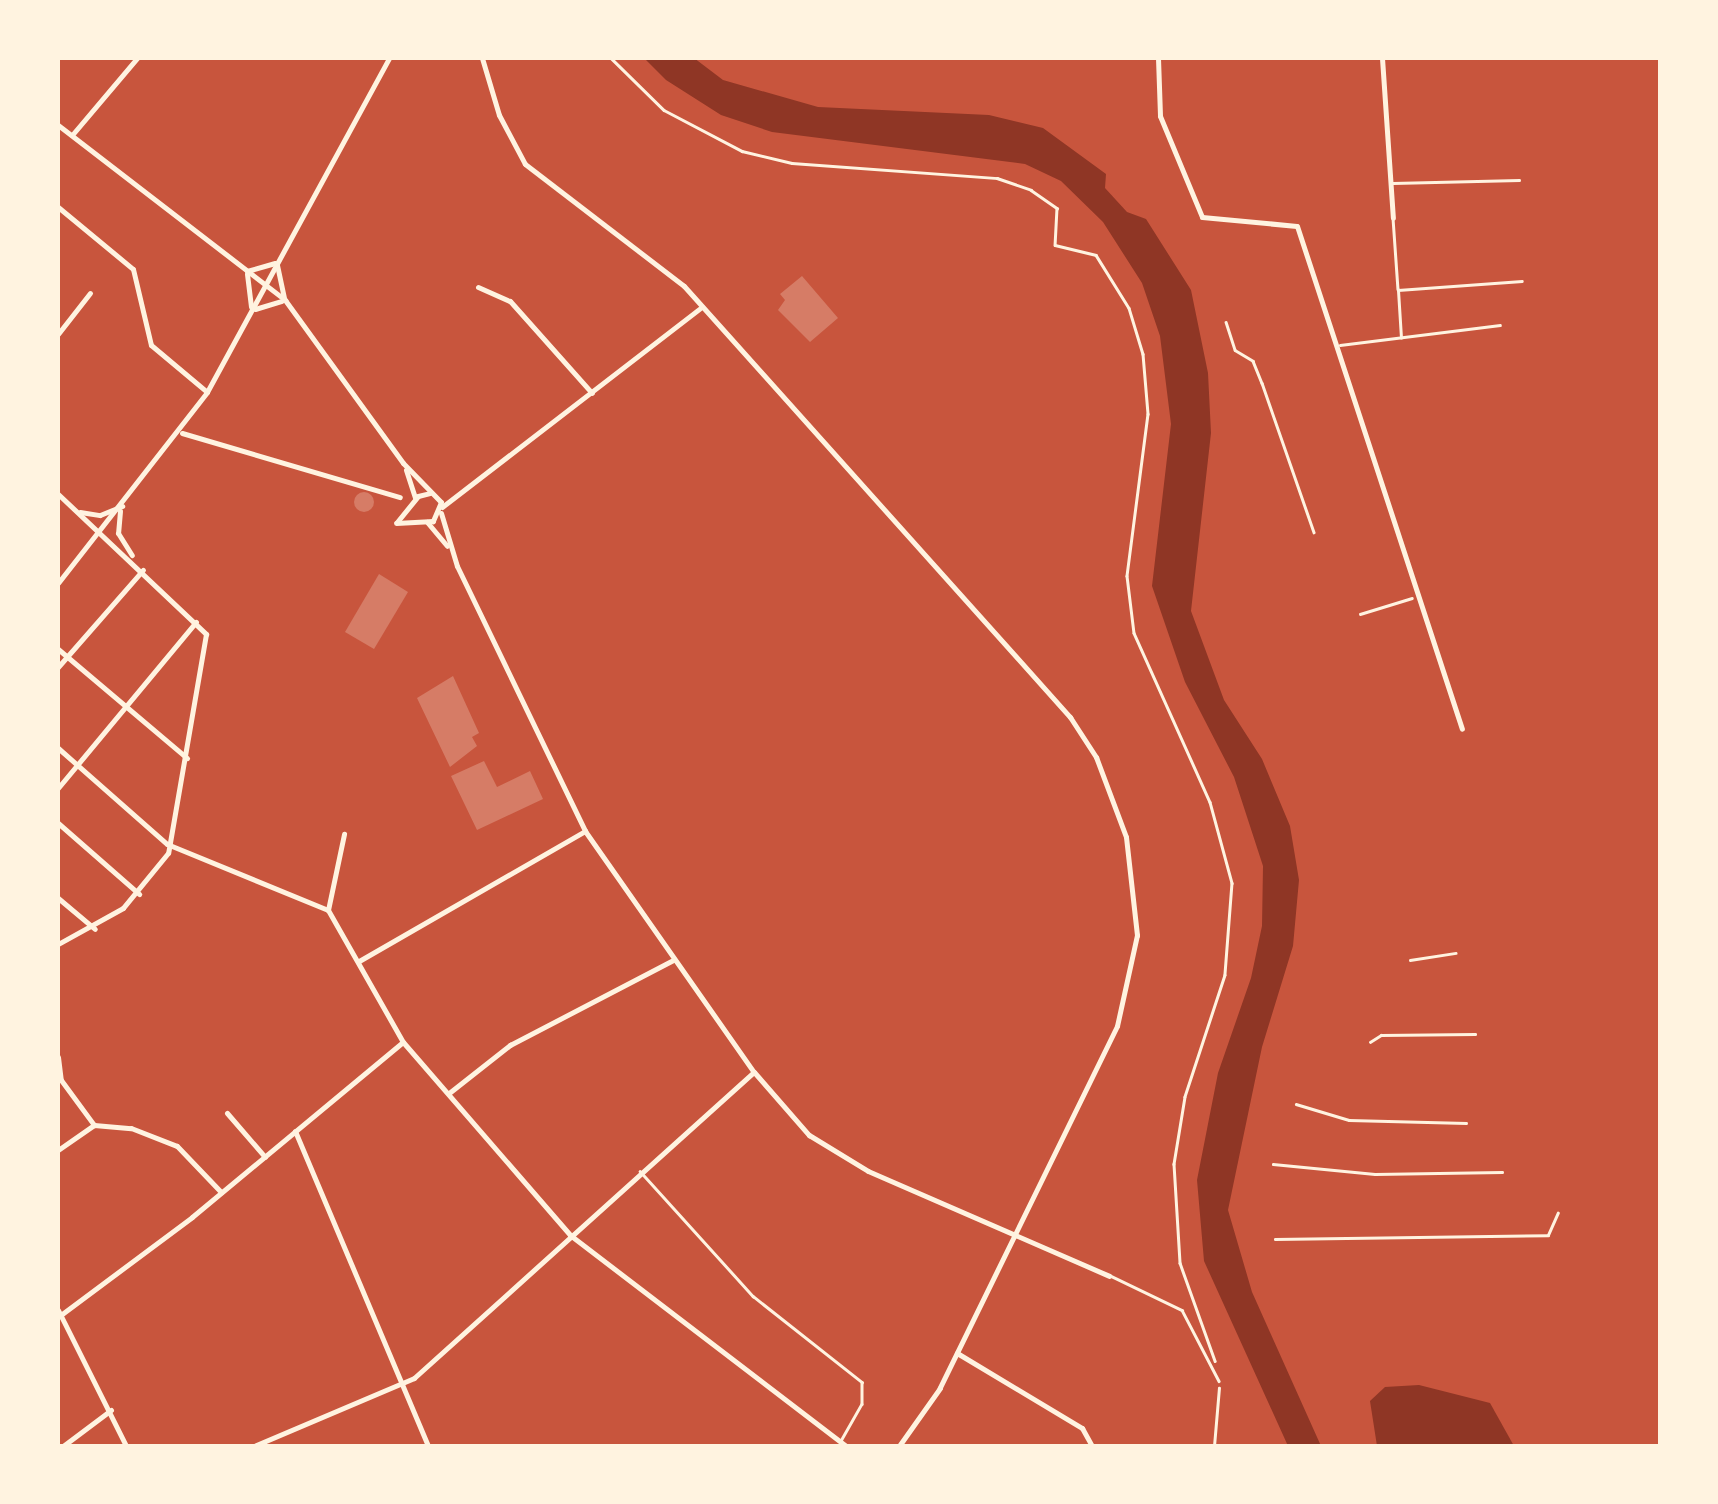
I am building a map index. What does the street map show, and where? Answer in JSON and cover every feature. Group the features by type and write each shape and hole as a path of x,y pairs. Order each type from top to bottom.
{"street":[{"path":"72,135 137,58"},
{"path":"58,582 181,432 207,392 389,58"},
{"path":"482,58 499,115 525,164 702,307 1070,716 1096,757 1126,838 1135,884 1131,981 1108,1049 957,1353 898,1446"},
{"path":"1158,58 1160,116 1202,217 1297,226 1420,590 1462,730"},
{"path":"1382,58 1393,218"},
{"path":"58,125 285,300 404,462 433,494 442,510 450,549 585,830 754,1072 809,1134 838,1153 1109,1276"},
{"path":"58,207 133,269 151,345 207,392"},
{"path":"246,271 278,262"},
{"path":"278,262 285,300"},
{"path":"246,271 250,313"},
{"path":"478,287 510,301 592,393"},
{"path":"58,334 90,293"},
{"path":"250,313 262,303 285,300"},
{"path":"458,492 433,494 414,502 396,523 424,522 442,510 458,492 702,307"},
{"path":"181,432 400,497"},
{"path":"404,462 414,502 424,522 450,549"},
{"path":"58,494 136,562 206,634 171,846 139,894 95,929 58,944"},
{"path":"78,511 100,515 122,506"},
{"path":"122,506 118,533 136,562"},
{"path":"58,667 143,570"},
{"path":"58,788 196,622"},
{"path":"58,648 187,758"},
{"path":"58,748 171,846 328,910 403,1042 570,1234 843,1444"},
{"path":"58,824 139,894"},
{"path":"359,961 585,830"},
{"path":"328,910 344,834"},
{"path":"58,898 95,929"},
{"path":"449,1094 510,1046 674,960"},
{"path":"126,1446 59,1314 221,1192 403,1042"},
{"path":"58,1056 62,1080 94,1125"},
{"path":"254,1446 402,1384 754,1072"},
{"path":"227,1113 264,1157"},
{"path":"58,1150 94,1125 131,1128 177,1146 221,1192"},
{"path":"295,1131 428,1446"},
{"path":"957,1353 1082,1428 1092,1446"},
{"path":"63,1446 110,1410"}],"lane":[{"path":"1391,183 1519,180"},
{"path":"1393,218 1401,338"},
{"path":"1398,290 1522,281"},
{"path":"1338,345 1500,324"},
{"path":"640,1171 753,1296 862,1382 862,1404 843,1444"},
{"path":"1109,1276 1182,1310 1219,1381"}],"path":[{"path":"611,58 656,104 742,150 792,163 997,178 1031,190 1056,208 1055,245 1096,255 1129,308 1143,354 1148,414 1127,576 1134,633 1210,802 1232,883 1225,975 1185,1097 1174,1164 1180,1263 1219,1381 1214,1446"},
{"path":"1226,322 1234,350 1258,372 1314,532"},
{"path":"1360,614 1396,607 1420,590"},
{"path":"1410,960 1455,953"},
{"path":"1370,1042 1381,1035 1476,1034"},
{"path":"1296,1104 1349,1120 1466,1123"},
{"path":"1273,1164 1375,1174 1502,1172"},
{"path":"1274,1240 1548,1235 1558,1212"}],"shaded area":[{"path":"644,58 694,58 723,80 818,107 989,115 1043,128 1106,174 1105,188 1127,212 1146,219 1191,290 1208,373 1211,433 1191,611 1224,700 1262,759 1290,826 1299,880 1293,946 1262,1047 1228,1210 1252,1292 1321,1446 1288,1446 1204,1261 1197,1180 1218,1073 1251,978 1262,926 1263,866 1234,777 1185,682 1152,586 1171,424 1160,336 1142,283 1103,222 1061,181 1025,164 772,132 721,115 666,80"},
{"path":"1419,1385 1490,1403 1514,1446 1377,1446 1370,1401 1385,1387"}],"building":[{"path":"802,276 838,318 810,342 778,310 785,300 780,294"},
{"path":"360,492 368,492 374,502 368,512 360,512 354,506 354,498"},
{"path":"379,574 408,592 374,649 345,632"},
{"path":"453,676 479,733 472,737 477,746 450,767 417,698"},
{"path":"484,761 497,787 530,771 543,799 477,830 451,776"}]}
